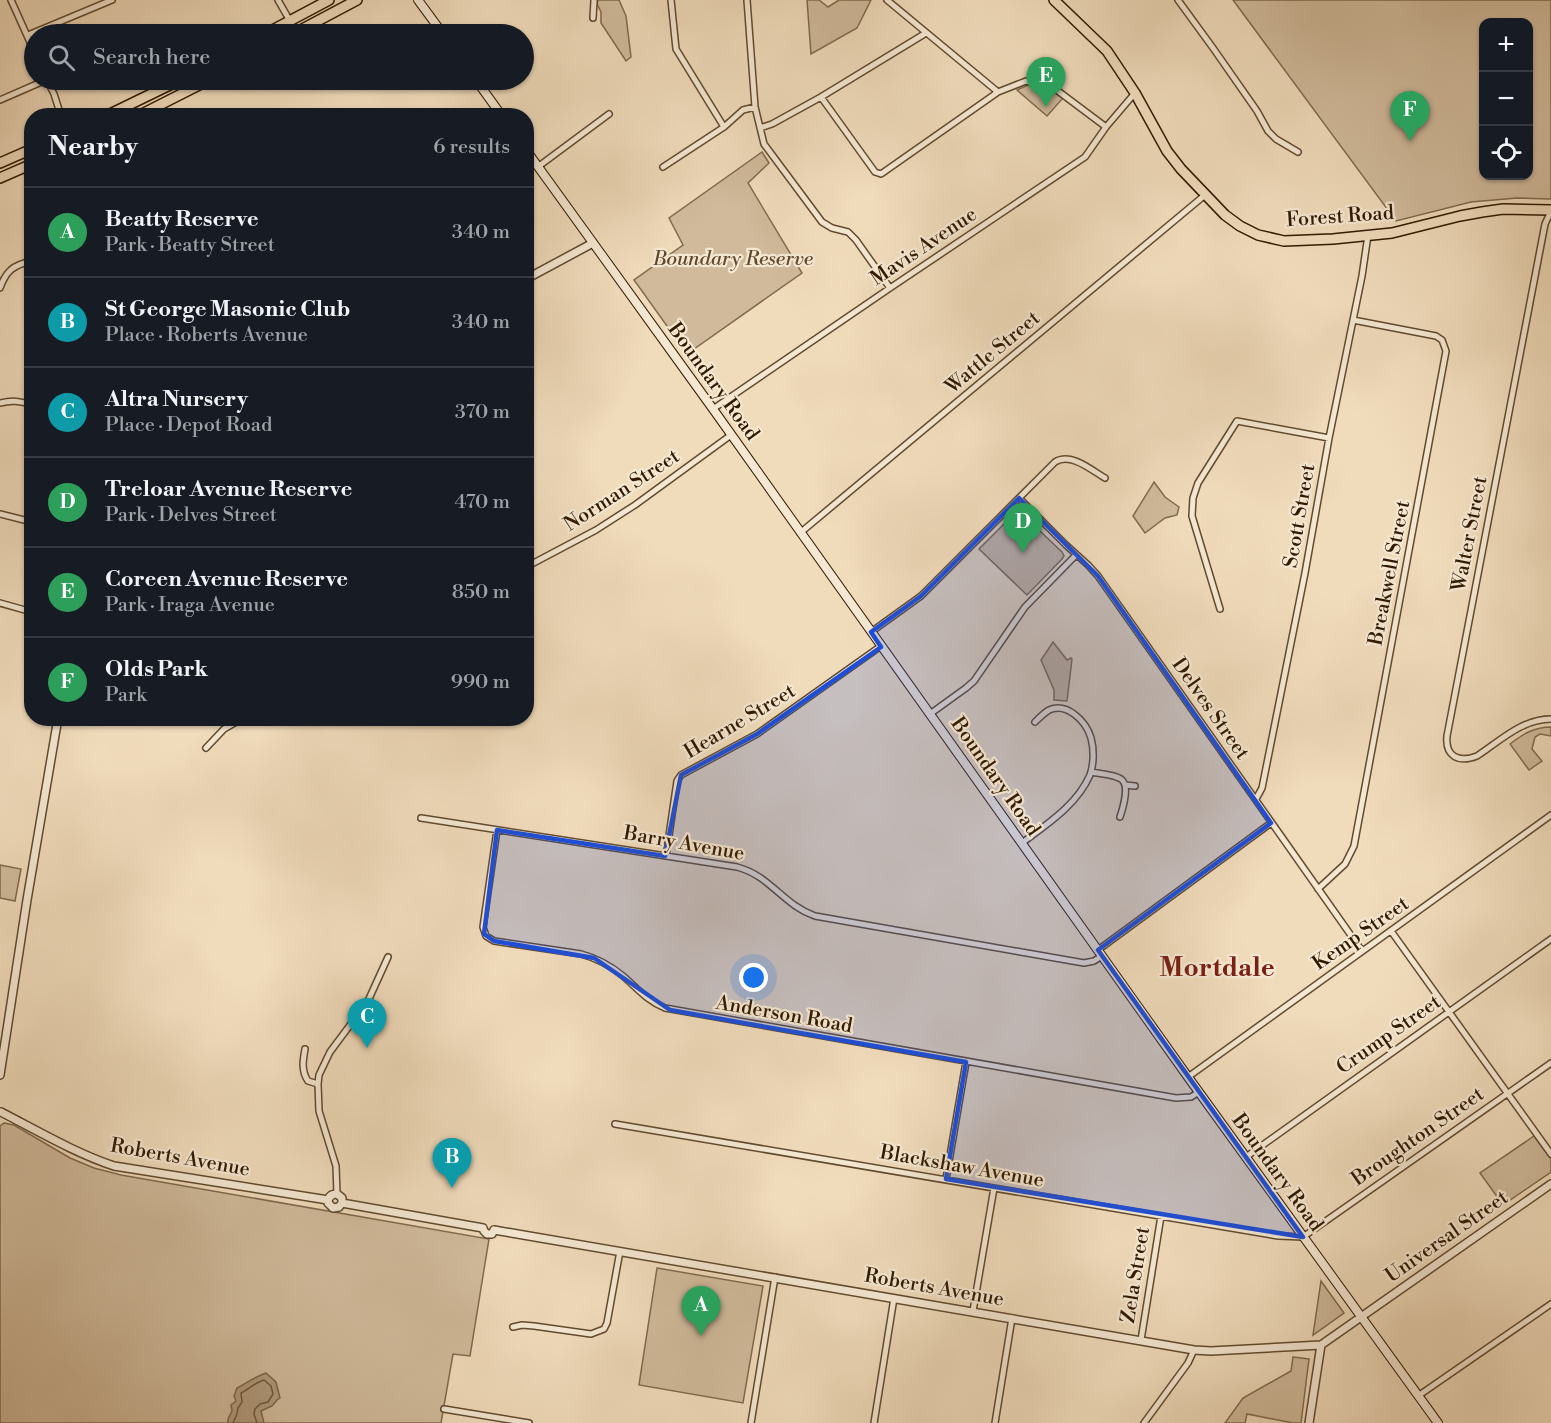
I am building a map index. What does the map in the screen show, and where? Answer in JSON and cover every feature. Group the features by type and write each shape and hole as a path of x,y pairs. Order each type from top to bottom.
{"main road":[{"path":"284,24 329,0"},
{"path":"312,24 357,0"},
{"path":"418,0 436,24"},
{"name":"Forest Road","path":"1055,2 1107,51 1173,159 1226,215 1240,226 1258,235 1271,239 1298,241 1368,236 1503,209 1551,210"},
{"path":"123,108 160,90"},
{"path":"157,108 191,90"},
{"path":"483,90 496,108"},
{"path":"0,163 24,152"},
{"name":"Boundary Road","path":"534,161 1188,1077 1438,1423"},
{"path":"0,178 24,168"}],"street":[{"path":"11,0 24,27"},
{"path":"54,24 112,0"},
{"path":"278,0 290,21"},
{"path":"593,18 594,0"},
{"path":"671,0 676,50 724,128"},
{"path":"747,0 755,107 764,144 822,222 832,228 848,232 890,288"},
{"path":"887,0 998,92"},
{"path":"1178,0 1257,111 1268,131 1276,139 1298,152"},
{"path":"760,128 772,124 821,97 926,33"},
{"path":"821,97 875,172 881,174 998,92 1026,81 1054,88 1106,127"},
{"path":"0,100 24,90"},
{"path":"52,90 58,108"},
{"name":"Mavis Avenue","path":"713,409 1085,157 1134,93"},
{"path":"142,99 146,108"},
{"path":"663,167 724,128 743,110 755,107"},
{"path":"538,166 609,114"},
{"name":"Wattle Street","path":"800,532 1205,195"},
{"name":"Walter Street","path":"1551,210 1545,224 1451,712 1447,745 1457,758 1471,758 1522,725 1536,720 1551,719"},
{"name":"Scott Street","path":"1256,799 1262,788 1305,573 1368,236"},
{"path":"534,275 593,243"},
{"path":"0,288 3,278 12,268 24,264"},
{"name":"Breakwell Street","path":"1318,889 1346,864 1354,846 1446,351 1442,340 1436,336 1353,320"},
{"path":"0,404 10,401 24,402"},
{"path":"1220,609 1191,516 1198,483 1237,421 1329,438"},
{"name":"Norman Street","path":"534,563 596,530 635,505 731,435"},
{"path":"871,632 918,600 1054,462 1062,458 1071,459 1105,478"},
{"name":"Delves Street","path":"1018,498 1098,576 1362,951"},
{"path":"0,514 24,520"},
{"path":"930,714 974,681 1025,607 1076,555"},
{"path":"0,603 24,610"},
{"name":"Hearne Street","path":"666,856 677,781 681,776 757,734 881,646"},
{"path":"1022,843 1067,807 1083,787 1091,772 1091,737 1072,713 1052,709 1035,722"},
{"path":"0,1075 57,726"},
{"path":"206,748 229,726"},
{"path":"1091,772 1119,778 1123,781 1125,785 1124,804 1120,817"},
{"path":"1125,785 1135,786"},
{"name":"Kemp Street","path":"1188,1077 1551,815"},
{"name":"Barry Avenue","path":"421,818 730,865 752,871 765,879 794,906 815,916 1084,963 1094,961 1100,953"},
{"path":"1100,953 1271,823"},
{"name":"Anderson Road","path":"497,830 483,927 486,936 491,940 594,958 624,976 652,1002 670,1010 1176,1098 1188,1098 1199,1092"},
{"path":"1391,932 1551,1154"},
{"name":"Crump Street","path":"1246,1157 1551,939"},
{"path":"342,1203 342,1198 337,1194 336,1166 319,1111 318,1084 326,1059 368,1001 388,957"},
{"path":"305,1049 304,1074 308,1081 318,1084"},
{"path":"946,1179 966,1062"},
{"name":"Broughton Street","path":"1303,1237 1551,1063"},
{"path":"0,1104 1,1114"},
{"name":"Roberts Avenue","path":"1,1114 95,1160 114,1166 328,1200 330,1207 335,1208 342,1203 483,1228 490,1224 494,1230 1194,1350 1321,1345"},
{"name":"Blackshaw Avenue","path":"615,1124 1278,1236 1303,1237"},
{"name":"Universal Street","path":"1361,1317 1551,1184"},
{"path":"973,1311 994,1188"},
{"path":"328,1200 332,1195 337,1194"},
{"name":"Zela Street","path":"1141,1340 1161,1216"},
{"path":"513,1327 534,1326 591,1334 604,1329 620,1251"},
{"path":"751,1423 775,1277"},
{"path":"874,1423 894,1298"},
{"path":"1418,1396 1551,1304"},
{"path":"1309,1423 1321,1345 1361,1317"},
{"path":"995,1423 1012,1318"},
{"path":"1144,1423 1188,1363 1194,1350"},
{"path":"444,1409 529,1423"}],"highlighted area":[{"path":"1019,498 1098,576 1271,823 1098,950 1303,1237 946,1179 966,1062 670,1010 594,958 494,941 484,934 497,830 665,856 681,775 757,734 881,647 871,632 921,596"}],"green space":[{"path":"598,0 619,0 626,16 631,57 626,61 601,23"},
{"path":"807,0 819,0 828,7 839,0 871,0 857,28 811,54"},
{"path":"1233,0 1551,0 1551,199 1517,198 1471,202 1396,221"},
{"path":"1028,85 1051,90 1063,98 1047,116 1017,90"},
{"name":"Boundary Reserve","path":"762,152 769,163 748,183 802,273 687,354 634,280 683,245 669,218"},
{"path":"1154,482 1165,497 1179,507 1177,515 1165,518 1145,533 1133,516"},
{"path":"1020,512 1064,556 1027,595 979,549 1015,513"},
{"path":"1053,642 1067,660 1072,659 1067,701 1054,700 1054,690 1041,660"},
{"path":"1551,727 1551,736 1540,734 1535,737 1532,749 1542,761 1529,770 1510,744 1529,732"},
{"path":"0,865 21,869 15,901 0,898"},
{"path":"4,1123 14,1125 70,1158 94,1168 121,1175 489,1239 470,1356 453,1354 441,1423 0,1423 0,1126"},
{"path":"1534,1136 1551,1159 1551,1172 1503,1205 1480,1173"},
{"path":"657,1268 763,1286 743,1403 639,1385"},
{"path":"1321,1281 1344,1313 1313,1335"},
{"path":"1293,1357 1309,1359 1301,1423 1247,1414 1245,1423 1225,1423 1243,1398 1291,1371"}],"water":[{"path":"266,1373 276,1382 280,1398 272,1406 261,1411 264,1423 228,1423 232,1411 231,1405 236,1401 234,1396 237,1388"}],"place":[{"name":"Coreen Avenue Reserve","path":"1046,107"},
{"name":"Olds Park","path":"1410,141"},
{"name":"Treloar Avenue Reserve","path":"1023,553"},
{"name":"Altra Nursery","path":"367,1048"},
{"name":"St George Masonic Club","path":"452,1188"},
{"name":"Beatty Reserve","path":"701,1336"}],"district":[{"name":"Mortdale","path":"1217,968"}]}
